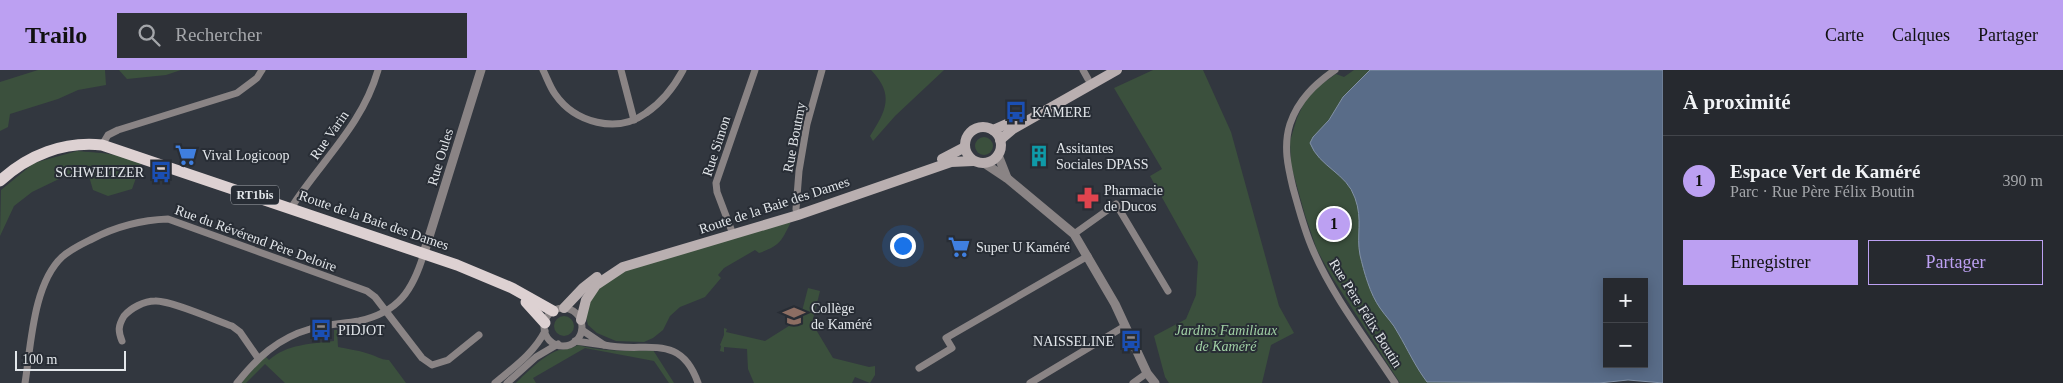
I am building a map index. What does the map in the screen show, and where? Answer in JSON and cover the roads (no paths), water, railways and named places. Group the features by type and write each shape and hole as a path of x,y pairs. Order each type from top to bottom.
{"main road":[{"path":"993,130 1012,123 1086,74 1103,70"},
{"path":"1000,140 1013,129 1118,70"},
{"path":"985,127 993,130 1000,140 1001,145 998,155 994,160 984,163 973,161 966,152 967,136 975,129 985,127"},
{"name":"Route de la Baie des Dames","path":"0,181 26,161 52,149 82,145 102,145 424,253 512,288 558,310 594,279 621,263 796,209 948,157 965,147"},
{"name":"Route de la Baie des Dames","path":"581,325 586,300 596,285 623,267 798,214 951,162 973,161"},
{"name":"Route de la Baie des Dames","path":"512,288 536,312 545,327"}],"street":[{"path":"102,145 108,135 118,130 237,93 257,78 262,70"},
{"name":"Rue Varin","path":"291,208 346,136 360,112 378,70"},
{"name":"Rue Oules","path":"424,253 482,70"},
{"path":"543,70 554,94 563,104 587,120 603,124 634,120 646,114 675,85 683,70"},
{"path":"621,70 634,120"},
{"name":"Rue Simon","path":"731,229 717,192 716,183 755,70"},
{"name":"Rue Boutmy","path":"796,209 805,131 822,70"},
{"name":"Rue Père Félix Boutin","path":"1335,70 1305,96 1294,114 1287,136 1288,168 1300,214 1312,249 1326,276 1395,383"},
{"path":"998,155 1008,179"},
{"path":"984,163 1008,179 1074,234 1088,256 1148,373 1155,383"},
{"path":"1074,234 1116,204 1168,291"},
{"name":"Rue du Révérend Père Deloire","path":"25,383 39,300 55,266 63,256 78,246 114,228 135,221 168,219 367,291 375,297 422,358 432,364 448,360 479,335"},
{"path":"237,383 258,358 286,338 310,328 359,321 385,311 403,299 412,286 424,253"},
{"path":"919,368 952,348 946,338 1088,256"},
{"path":"122,341 118,332 119,325 126,314 140,304 159,301 232,326 240,332 258,358"},
{"path":"495,383 527,356 539,343 545,327 558,310 574,311 581,325 604,346"},
{"path":"575,341 581,325"},
{"path":"1030,383 1125,326"},
{"path":"545,327 549,339 558,344 567,345 575,341 623,348 660,347 667,349 681,355 688,362 698,383"},
{"path":"507,383 536,358 558,344"},
{"path":"1133,383 1148,373"}],"water":[{"path":"1370,70 1663,70 1663,383 1628,380 1599,383 1427,382 1396,329 1376,302 1370,290 1360,255 1359,213 1351,189 1320,158 1310,143 1313,137 1329,120 1343,97"}],"place":[{"name":"KAMERE","path":"1016,112"},
{"name":"Vival Logicoop","path":"186,155"},
{"name":"Assitantes Sociales DPASS","path":"1039,156"},
{"name":"SCHWEITZER","path":"161,172"},
{"name":"Pharmacie de Ducos","path":"1088,198"},
{"name":"Espace Vert de Kaméré","path":"1334,224"},
{"name":"Super U Kaméré","path":"959,247"},
{"name":"Collège de Kaméré","path":"794,316"},
{"name":"PIDJOT","path":"321,330"},
{"name":"NAISSELINE","path":"1131,341"}],"park label":[{"name":"Jardins Familiaux de Kaméré","path":"1226,338"}]}
